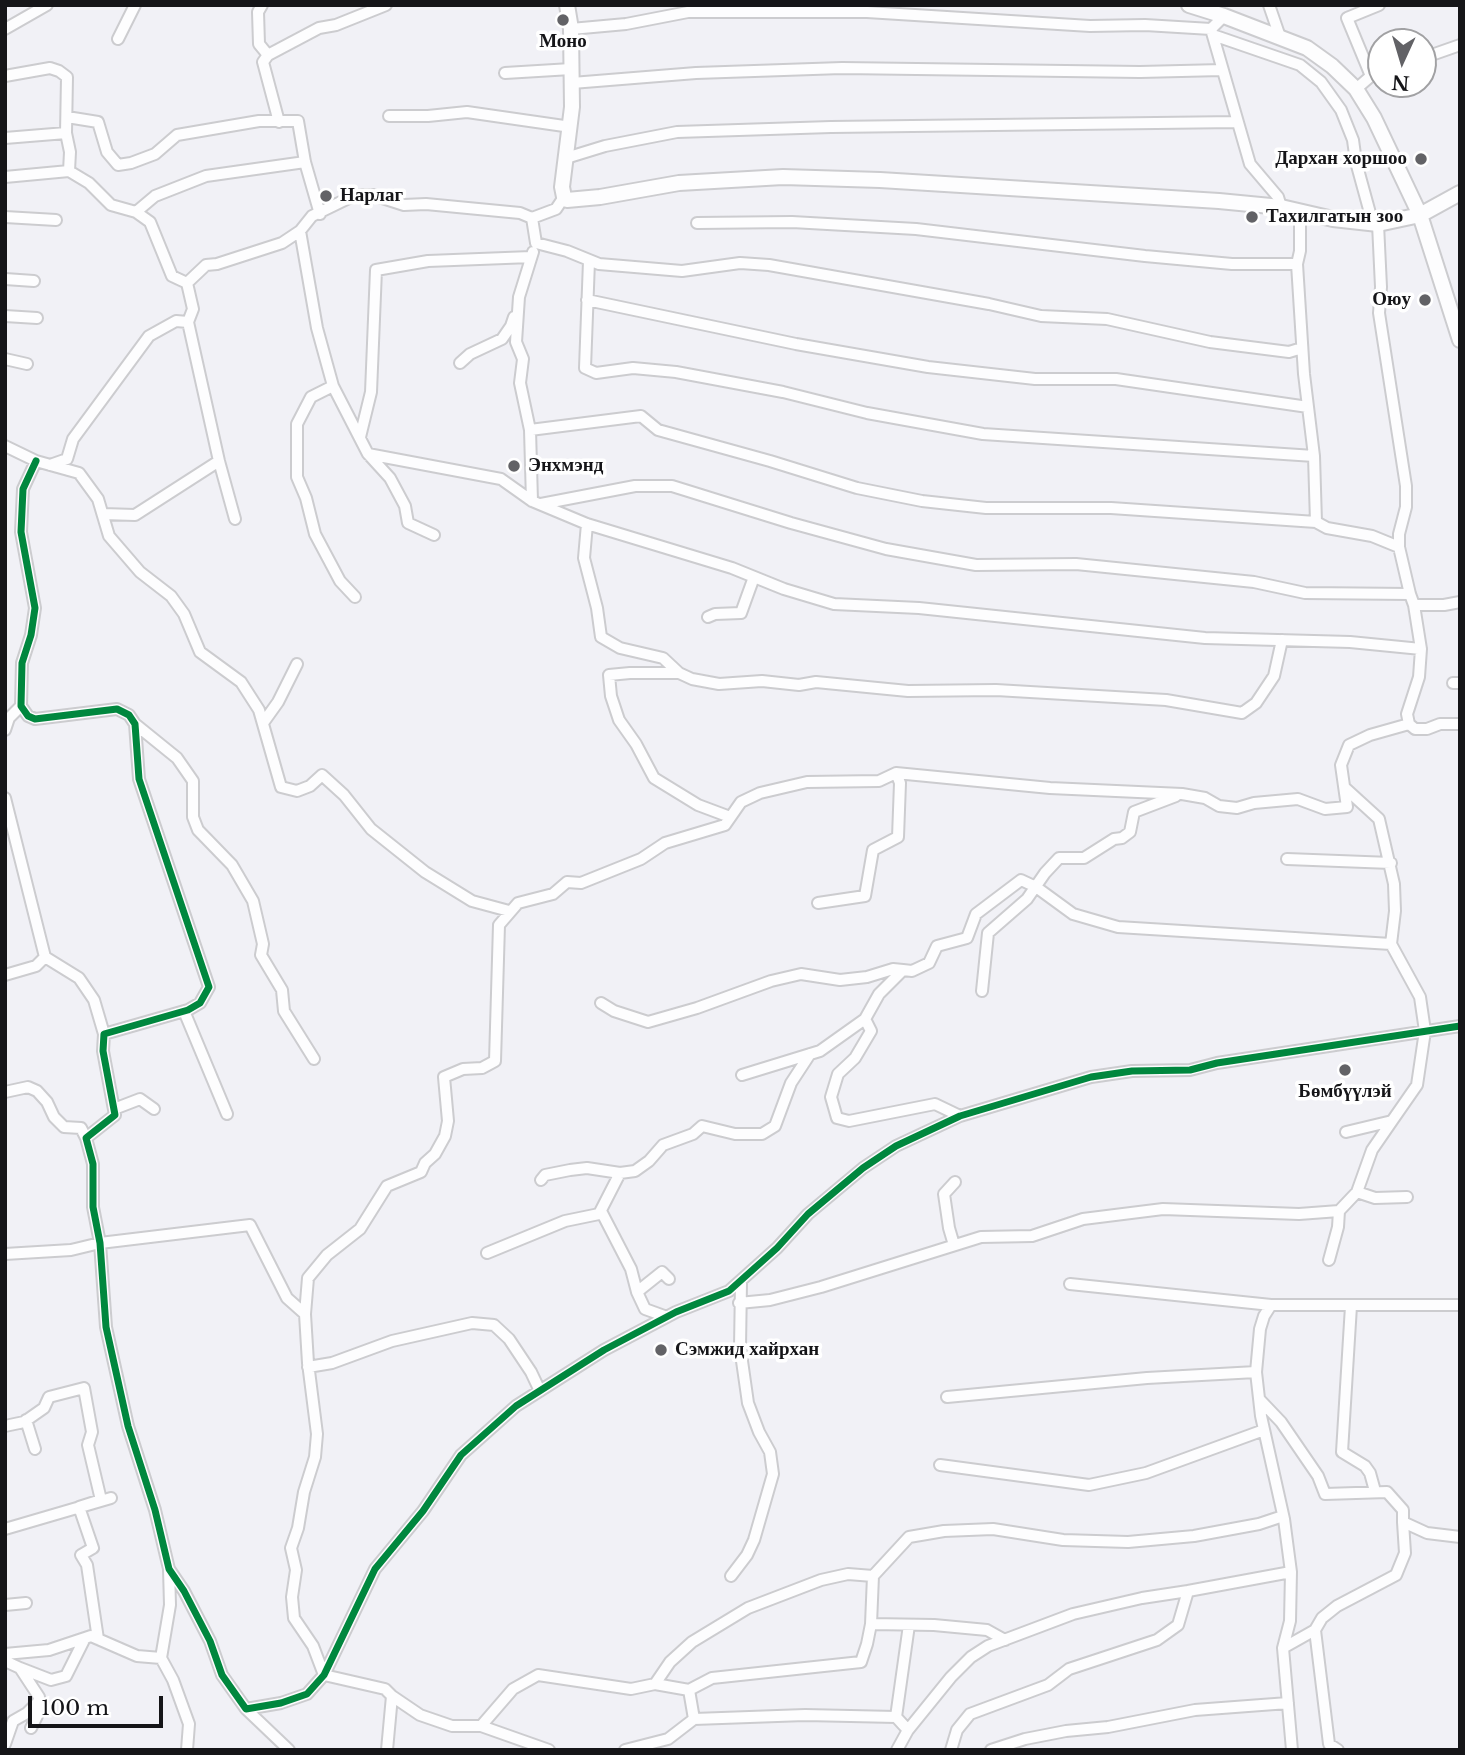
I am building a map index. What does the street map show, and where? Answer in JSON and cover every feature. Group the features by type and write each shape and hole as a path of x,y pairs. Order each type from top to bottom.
{"street":[{"path":"5,29 47,5"},
{"path":"118,39 135,5"},
{"path":"262,5 258,12 259,44 268,55"},
{"path":"279,122 262,62 268,55 319,28 336,25 386,5"},
{"path":"187,283 206,265 282,243 300,231 312,216 361,195 373,195 404,205 490,209 520,213 532,218 556,209 564,197 562,187 571,127 572,76 567,5"},
{"path":"1189,5 1307,48 1332,66 1356,89 1374,118 1420,215 1460,340"},
{"path":"1269,5 1280,37"},
{"path":"1367,57 1347,18 1379,5"},
{"path":"570,29 626,24 688,12 867,12 1090,26 1145,25 1212,32 1300,65 1321,82 1341,110 1353,140 1356,162 1375,224 1381,287 1379,313 1406,486 1406,507 1399,534 1399,547 1414,605 1421,649 1419,677 1407,715 1409,724 1415,729 1427,729 1440,724 1460,724"},
{"path":"1212,32 1224,16"},
{"path":"1212,32 1250,164 1278,197 1281,207"},
{"path":"1437,53 1460,45"},
{"path":"5,76 50,68 67,77 66,133 70,152 69,171"},
{"path":"505,73 572,76 842,68 1140,72 1222,69"},
{"path":"1356,89 1367,81"},
{"path":"389,116 467,112 571,127"},
{"path":"67,117 98,122 107,152 118,165 131,163 155,153 177,135 259,121 298,121 305,162 320,214"},
{"path":"566,158 605,146 677,132 831,127 1237,122"},
{"path":"5,138 66,133"},
{"path":"136,212 156,196 206,177 305,162"},
{"path":"5,177 69,171 89,183 111,205 136,212 150,222 172,276 187,283"},
{"path":"564,197 573,201 679,183 783,177 1033,188 1281,207 1375,224 1420,215 1460,193"},
{"path":"1300,211 1300,251 1297,264 1302,348 1314,456 1316,522"},
{"path":"5,218 56,220"},
{"path":"460,363 470,354 507,334 536,243 532,218"},
{"path":"697,223 792,222 916,229 1232,264 1297,264"},
{"path":"300,231 317,328 333,386 368,454 390,478 404,506 408,523 434,535"},
{"path":"536,243 567,251 599,264 682,271 740,263 769,265 989,304 1041,316 1107,319 1221,343 1289,352 1302,348"},
{"path":"360,437 371,392 376,270 428,261 531,257"},
{"path":"589,261 585,368 596,373 633,368 676,372 783,392 867,413 983,434 1314,456"},
{"path":"5,279 34,281"},
{"path":"187,283 193,309 188,322 219,461 235,519"},
{"path":"519,297 516,342 523,359 520,383 530,430 536,502"},
{"path":"587,300 796,344 928,367 1035,379 1116,379 1308,407"},
{"path":"5,316 37,318"},
{"path":"50,465 67,458 73,439 149,336 176,321 188,322"},
{"path":"5,359 27,365"},
{"path":"333,386 311,397 297,424 297,477 306,498 315,534 340,581 355,597"},
{"path":"530,430 641,416 658,430 670,434 858,488 922,501 986,508 1111,508 1316,522 1327,528 1372,536 1399,547"},
{"path":"5,446 36,461 79,473 98,499 109,536 140,572 171,596 184,614 200,652 241,682 259,710 281,787 297,791 310,786 322,775 344,795 371,829 425,872 472,901 509,911"},
{"path":"368,454 501,479 536,502 587,524 732,568 834,604 919,608 1205,638 1350,642 1421,649"},
{"path":"36,461 23,489 21,532 35,608 31,635 22,663 21,706 28,716 35,719 117,709 129,715 135,724 177,758 193,781 193,817 198,830 232,866 253,901 263,944 261,955 282,990 284,1011 314,1059"},
{"path":"103,514 135,514 219,461"},
{"path":"536,502 635,486 672,486 887,549 976,565 1076,564 1254,582 1306,593 1410,594"},
{"path":"587,524 584,558 597,608 601,637 621,648 663,658 679,673 692,679 726,685 762,681 799,685 816,682 908,691 996,690 1166,700 1242,713 1256,703 1274,676 1282,640"},
{"path":"708,617 715,614 741,613 754,577"},
{"path":"1414,605 1444,605 1460,601"},
{"path":"263,723 278,702 297,664"},
{"path":"679,673 609,675 611,696 620,720 654,778 698,805 730,817"},
{"path":"5,730 9,718 21,706"},
{"path":"104,1034 184,1011 200,1003 209,987 139,779 135,724"},
{"path":"324,1675 313,1646 297,1624 292,1608 296,1570 291,1548 315,1457 317,1434 304,1314 308,1278 327,1255 360,1229 387,1186 421,1172 425,1163 435,1154 445,1136 448,1121 444,1077 463,1069 482,1068 495,1061 499,925 518,903 553,894 567,883 581,883 641,859 665,843 725,825 741,802 760,793 807,782 879,780 896,773 1050,788 1182,794 1205,798 1219,806 1237,808 1254,803 1298,799 1325,809 1347,807 1341,765 1349,745 1370,735 1409,724"},
{"path":"818,903 865,896 873,850 898,837 900,783 896,773"},
{"path":"1329,1260 1338,1227 1339,1211 1357,1192 1372,1150 1417,1085 1425,1031 1420,997 1391,944 1395,911 1391,863 1379,819 1345,788"},
{"path":"982,991 988,933 1027,899 1059,858 1084,858 1130,832 1134,812 1182,794"},
{"path":"5,798 45,957 79,978 94,1000 104,1034 103,1051 115,1115 86,1138"},
{"path":"1287,859 1391,863"},
{"path":"601,1003 614,1011 648,1022 697,1008 771,981 801,974 840,980 893,970 912,971 929,963 937,946 967,939 976,914 1021,880 1036,887 1073,914 1118,927 1391,944"},
{"path":"5,975 36,966 45,957"},
{"path":"742,1075 820,1051 865,1019 880,993 903,970"},
{"path":"184,1011 227,1114"},
{"path":"865,1019 871,1031 855,1058 838,1074 831,1097 837,1118 849,1121 935,1104 960,1116"},
{"path":"246,1709 281,1703 307,1694 324,1675 375,1569 423,1511 461,1455 516,1405 604,1350 741,1283 807,1214 863,1168 896,1146 960,1116 1091,1077 1132,1071 1190,1070 1217,1063 1460,1026"},
{"path":"541,1180 545,1175 570,1170 635,1171 649,1161 663,1145 693,1133 702,1126 735,1134 762,1134 775,1126 792,1083 810,1054"},
{"path":"5,1092 28,1087 37,1091 64,1127 81,1128 86,1138 93,1164 93,1207 100,1243 106,1327 128,1426 155,1510 169,1569 170,1605 161,1658 173,1680 188,1724 187,1750"},
{"path":"114,1109 141,1099 153,1109"},
{"path":"1346,1132 1392,1121"},
{"path":"487,1253 565,1221 599,1214 620,1172"},
{"path":"954,1182 944,1194 954,1245"},
{"path":"1357,1192 1375,1198 1407,1197"},
{"path":"739,1303 769,1300 821,1287 981,1237 1032,1236 1083,1219 1163,1209 1299,1214 1339,1211"},
{"path":"601,1211 631,1269 645,1309 667,1317"},
{"path":"5,1254 71,1250 100,1243 250,1225 287,1298 304,1314"},
{"path":"637,1292 662,1272 669,1279"},
{"path":"731,1576 747,1555 754,1540 773,1474 770,1452 748,1403 740,1347 741,1283"},
{"path":"1070,1284 1271,1305 1460,1305"},
{"path":"1271,1305 1260,1329 1256,1372 1264,1430 1283,1516 1290,1572 1290,1621 1283,1648 1292,1750"},
{"path":"1351,1306 1342,1452 1365,1466 1370,1473 1375,1492"},
{"path":"308,1367 332,1363 391,1340 472,1323 494,1325 509,1339 540,1391"},
{"path":"947,1397 1147,1378 1256,1372"},
{"path":"5,1426 26,1420 44,1408 49,1397 84,1388 92,1432 88,1445 106,1499"},
{"path":"1259,1400 1281,1422 1318,1476 1325,1494 1387,1492 1403,1510 1405,1553 1396,1575 1337,1606 1322,1618 1315,1630 1283,1648"},
{"path":"26,1420 35,1449"},
{"path":"940,1465 1089,1485 1146,1473 1264,1430"},
{"path":"5,1529 106,1499"},
{"path":"97,1639 87,1565 81,1555 93,1548 79,1507 106,1499"},
{"path":"481,1726 513,1689 538,1675 631,1689 655,1684 689,1690 712,1678 860,1662 871,1624 873,1576 909,1537 944,1531 993,1530 1063,1540 1128,1542 1194,1535 1259,1524 1283,1516"},
{"path":"1403,1522 1427,1533 1460,1537"},
{"path":"169,1569 184,1591 210,1641 222,1675 246,1709 289,1750"},
{"path":"897,1750 908,1730 971,1657 988,1646 1073,1614 1142,1598 1290,1572"},
{"path":"655,1684 670,1661 692,1642 748,1608 821,1580 849,1574 873,1576"},
{"path":"951,1750 957,1730 970,1714 1048,1685 1069,1669 1157,1640 1178,1625 1188,1591"},
{"path":"5,1605 26,1602"},
{"path":"871,1624 987,1630 1005,1640"},
{"path":"896,1717 909,1625"},
{"path":"1315,1630 1329,1744 1338,1750"},
{"path":"5,1654 49,1650 91,1636 137,1656 161,1658"},
{"path":"5,1661 51,1680 66,1676 85,1638"},
{"path":"20,1668 39,1700 37,1716 31,1728"},
{"path":"324,1675 386,1689 420,1714 452,1726 481,1726 549,1750"},
{"path":"5,1744 13,1721 27,1713 57,1678"},
{"path":"689,1690 694,1719"},
{"path":"387,1750 393,1696"},
{"path":"991,1750 1025,1739 1108,1727 1195,1710 1288,1703"},
{"path":"625,1750 667,1739 694,1719 805,1715 896,1717 908,1730"}],"cycle path":[{"path":"36,461 23,489 21,532 35,608 31,635 22,663 21,706 28,716 35,719 117,709 129,715 135,724 139,779 209,987 200,1003 188,1010 104,1034 103,1051 115,1115 86,1138 93,1164 93,1207 100,1243 106,1327 128,1426 155,1510 169,1569 184,1591 210,1641 222,1675 246,1709 281,1703 307,1694 324,1675 375,1569 423,1511 461,1455 516,1406 604,1350 676,1312 729,1291 777,1248 808,1214 863,1168 896,1146 960,1116 1091,1077 1132,1071 1190,1070 1217,1063 1460,1026"}],"place":[{"name":"Моно","path":"563,20"},
{"name":"Дархан хоршоо","path":"1421,159"},
{"name":"Нарлаг","path":"326,196"},
{"name":"Тахилгатын зоо","path":"1252,217"},
{"name":"Оюу","path":"1425,300"},
{"name":"Энхмэнд","path":"514,466"},
{"name":"Бөмбүүлэй","path":"1345,1070"},
{"name":"Сэмжид хайрхан","path":"661,1350"}]}
